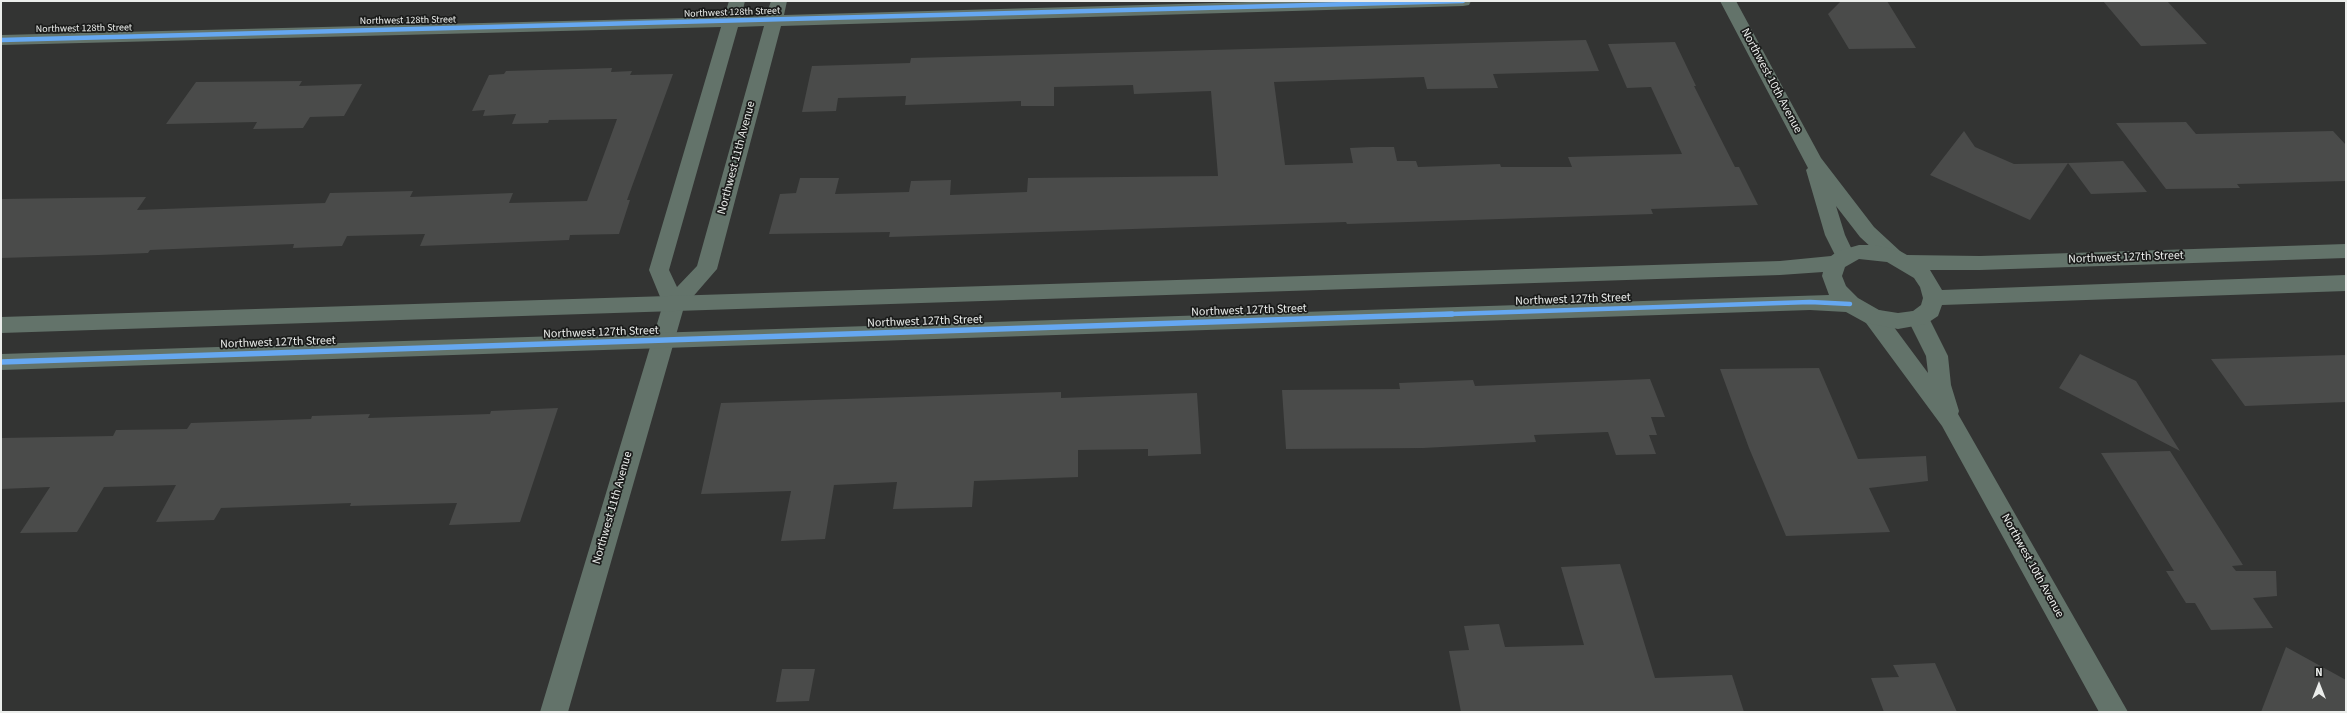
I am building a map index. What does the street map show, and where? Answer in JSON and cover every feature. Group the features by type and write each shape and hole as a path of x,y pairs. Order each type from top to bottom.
{"street":[{"path":"674,304 659,270 737,1"},
{"name":"Northwest 11th Avenue","path":"554,712 674,304 707,269 779,1"},
{"name":"Northwest 128th Street","path":"1,40 774,21 1463,1"},
{"name":"Northwest 10th Avenue","path":"1728,1 1813,161 1867,232 1899,259"},
{"name":"Northwest 10th Avenue","path":"1813,161 1840,260"},
{"name":"Northwest 127th Street","path":"1,325 1780,268 1840,260 1859,252 1875,252 1899,259 1980,263 2346,251"},
{"name":"Northwest 127th Street","path":"1899,259 1921,273 1930,285 1934,298"},
{"name":"Northwest 127th Street","path":"1840,260 1832,276 1837,290 1850,304 1874,317 1898,321 1918,318"},
{"path":"1918,318 1930,310 1934,298 2346,283"},
{"name":"Northwest 127th Street","path":"1,362 1810,302 1850,304"},
{"name":"Northwest 10th Avenue","path":"1874,317 1950,420 2114,712"},
{"name":"Northwest 10th Avenue","path":"1918,318 1937,356 1940,385 1950,420"}],"building":[{"path":"1841,1 1887,1 1916,48 1849,49 1828,14"},
{"path":"2103,1 2167,1 2207,44 2141,46"},
{"path":"1586,40 1599,71 1493,74 1498,88 1427,89 1424,77 1274,82 1285,165 1353,163 1350,148 1372,147 1394,147 1397,161 1416,161 1418,167 1500,164 1501,167 1572,167 1568,157 1682,154 1651,87 1627,88 1608,44 1675,42 1696,86 1694,86 1735,167 1739,167 1758,205 1651,209 1653,214 1347,224 1346,222 889,237 890,232 769,234 780,194 796,193 800,178 839,178 835,194 909,192 911,181 951,180 950,195 1027,192 1028,178 1218,176 1211,91 1134,94 1133,85 1054,87 1054,106 1021,106 1021,101 905,105 906,96 838,98 836,111 802,112 812,66 910,63 911,58"},
{"path":"612,68 611,72 632,71 630,75 673,74 627,200 630,200 619,234 570,235 569,240 420,246 425,234 347,236 342,246 293,248 294,244 150,250 148,253 1,258 1,199 146,197 137,210 325,203 330,193 413,191 410,197 513,193 509,203 587,201 617,119 549,120 548,123 512,124 516,114 483,116 485,110 472,111 489,75 504,74 506,71"},
{"path":"302,81 299,86 362,84 344,116 310,117 303,128 253,129 257,122 166,124 196,82"},
{"path":"2186,122 2196,134 2333,131 2346,145 2346,181 2237,184 2240,188 2166,189 2116,123"},
{"path":"1964,131 1975,147 2014,164 2068,163 2030,220 1930,175"},
{"path":"2123,161 2147,192 2091,194 2068,163"},
{"path":"2080,354 2136,381 2180,451 2059,388"},
{"path":"2346,355 2346,402 2245,406 2211,359"},
{"path":"1819,368 1858,459 1926,456 1928,481 1869,488 1890,532 1786,536 1749,448 1720,369"},
{"path":"1650,379 1665,417 1651,417 1657,435 1649,435 1656,454 1616,455 1608,432 1534,435 1536,442 1423,448 1286,449 1282,390 1400,389 1399,383 1473,380 1475,386"},
{"path":"1061,392 1061,398 1197,393 1201,454 1148,456 1148,449 1078,450 1078,477 974,481 972,507 893,509 897,482 834,485 825,539 781,541 791,491 701,494 721,403"},
{"path":"558,408 520,522 449,525 457,503 350,506 351,503 221,508 214,520 156,522 176,485 104,487 77,532 20,533 50,487 1,489 1,438 113,436 116,430 187,429 191,423 311,419 312,416 370,414 368,418 490,414 491,411"},
{"path":"2170,451 2243,565 2232,566 2236,571 2276,571 2277,596 2253,598 2273,628 2211,630 2195,603 2186,603 2166,571 2174,571 2101,453"},
{"path":"1620,564 1655,678 1732,675 1744,712 1461,712 1449,651 1469,650 1464,626 1499,624 1505,647 1584,645 1561,567"},
{"path":"2286,647 2346,680 2346,712 2261,712"},
{"path":"1935,663 1957,712 1884,712 1871,678 1899,677 1893,665"},
{"path":"782,669 815,669 809,701 776,702"}],"cycle path":[{"path":"1,40 731,22 1463,1"},
{"path":"1,362 1810,302 1850,304"}]}
